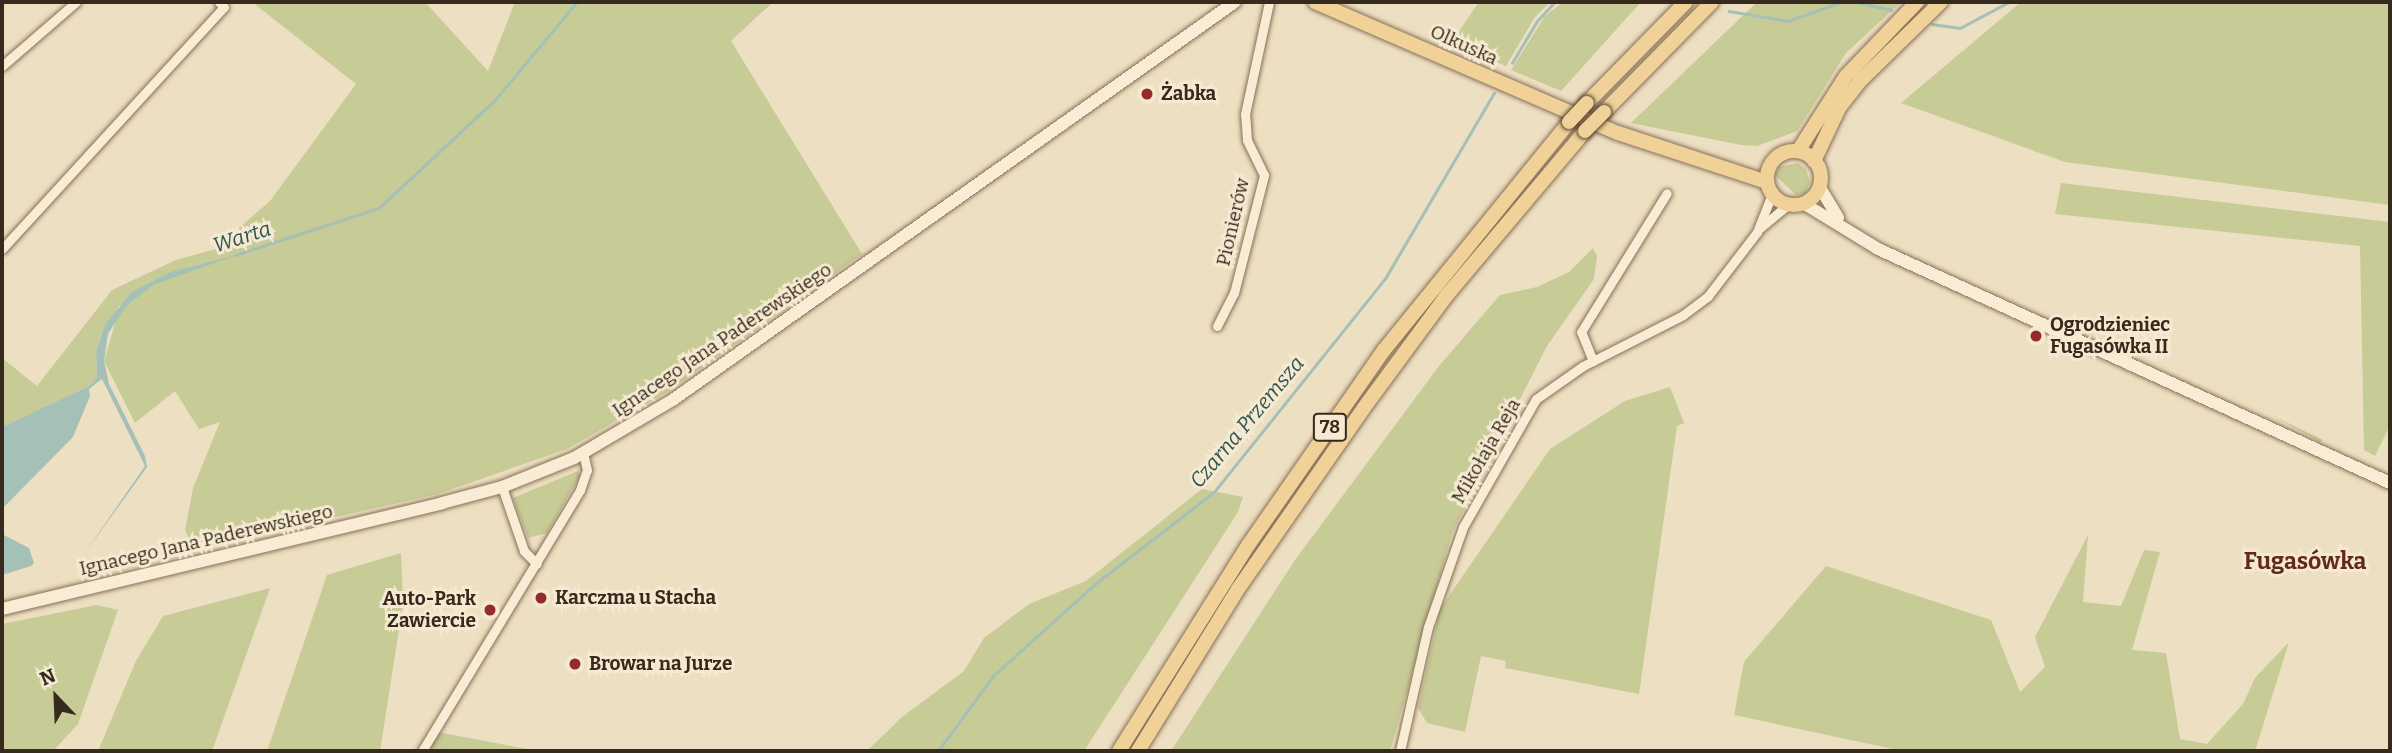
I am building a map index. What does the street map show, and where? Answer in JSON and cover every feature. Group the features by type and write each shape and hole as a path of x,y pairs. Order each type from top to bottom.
{"main road":[{"name":"Ignacego Jana Paderewskiego","path":"2,609 502,487 583,453 694,386 1235,2"},
{"name":"Olkuska","path":"1315,2 1350,13 1567,116 1603,119 1716,162"},
{"name":"Olkuska","path":"1334,2 1350,13"},
{"name":"78","path":"1119,751 1249,544 1384,350 1567,116 1587,103 1686,2"},
{"name":"78","path":"1138,751 1238,589 1370,399 1447,295 1586,131 1603,119 1712,2"},
{"path":"1798,151 1846,76 1917,2"},
{"path":"1845,226 1819,186 1814,161 1839,108 1860,81 1941,2"},
{"path":"1716,162 1772,162 1787,151 1798,151 1814,161"},
{"path":"1716,162 1845,226 1878,249 2390,483"},
{"path":"1769,188 1772,162"},
{"path":"1796,204 1819,186"}],"street":[{"path":"2,66 76,2"},
{"path":"2,249 224,7 219,2"},
{"name":"Pionierów","path":"1217,326 1234,293 1264,175 1247,140 1245,114 1269,2"},
{"name":"Mikołaja Reja","path":"1400,751 1428,627 1463,527 1536,399 1592,361 1697,306 1726,277 1757,232 1769,188"},
{"path":"1592,361 1581,332 1667,193"},
{"name":"Mikołaja Reja","path":"1757,232 1796,204"},
{"path":"422,751 537,564 585,477 583,453"},
{"path":"502,487 524,551 537,564"}],"green space":[{"path":"252,2 425,2 488,71 515,2 773,2 731,41 862,254 670,390 567,449 438,494 194,549 185,530 193,488 220,422 199,429 175,391 135,423 104,361 121,303 101,336 96,351 97,378 89,386 2,427 2,358 37,386 112,290 176,260 245,241 236,231 270,201 356,84"},
{"path":"1479,2 1550,2 1535,17 1506,66 1451,43"},
{"path":"1563,2 1641,2 1561,91 1511,70 1545,16"},
{"path":"1757,2 1901,2 1846,53 1797,131 1757,146 1631,123"},
{"path":"2021,2 2390,2 2390,205 2065,162 1901,103"},
{"path":"1798,163 1806,169 1810,182 1805,193 1796,195 1775,175 1779,167"},
{"path":"2061,183 2390,222 2390,425 2375,456 2364,450 2360,246 2055,214"},
{"path":"1593,248 1597,256 1594,279 1547,346 1452,533 1390,751 1171,751 1295,560 1439,366 1500,295 1537,287 1569,272"},
{"path":"1670,387 1684,423 1677,426 1639,694 1505,668 1506,661 1481,656 1465,732 1427,723 1418,708 1440,609 1550,449 1625,401"},
{"path":"2271,415 2323,440 2320,442"},
{"path":"578,471 580,476 547,533 528,538 513,498"},
{"path":"1202,489 1243,497 1238,512 1084,751 867,751 902,717 964,671 984,638 1029,604 1086,581"},
{"path":"2088,535 2083,602 2121,606 2144,550 2160,552 2132,650 2166,653 2180,739 2207,744 2243,704 2255,678 2289,642 2255,751 1902,751 1734,715 1744,662 1826,566 1991,620 2020,692 2045,667 2035,637"},
{"path":"401,553 403,604 380,751 267,751 327,575"},
{"path":"270,588 212,751 98,751 136,661 163,616"},
{"path":"97,605 118,610 78,724 53,751 2,751 2,624"},
{"path":"432,731 532,750 543,751 422,751"}],"water":[{"path":"237,255 153,285 126,306 108,334 104,361 109,384 145,456 147,467 82,557 145,466 102,379 89,389 90,396 73,437 2,509 2,427 89,386 97,378 96,351 106,323 132,292 171,272"},
{"path":"2,534 29,548 34,563 31,566 2,575"}],"waterway":[{"name":"Warta","path":"235,255 379,208 495,100 577,2"},
{"name":"Czarna Przemsza","path":"1512,63 1537,21 1555,2"},
{"name":"Czarna Przemsza","path":"1729,11 1788,21 1841,2"},
{"name":"Czarna Przemsza","path":"1857,2 1891,10"},
{"name":"Czarna Przemsza","path":"1932,24 1960,28 2009,2"},
{"name":"Czarna Przemsza","path":"938,751 993,676 1095,584 1214,492 1386,277 1494,93"}],"place":[{"name":"Żabka","path":"1147,94"},
{"name":"Ogrodzieniec Fugasówka II","path":"2036,336"},
{"name":"Karczma u Stacha","path":"541,598"},
{"name":"Auto-Park Zawiercie","path":"490,610"},
{"name":"Browar na Jurze","path":"575,664"}],"district":[{"name":"Fugasówka","path":"2305,561"}]}
